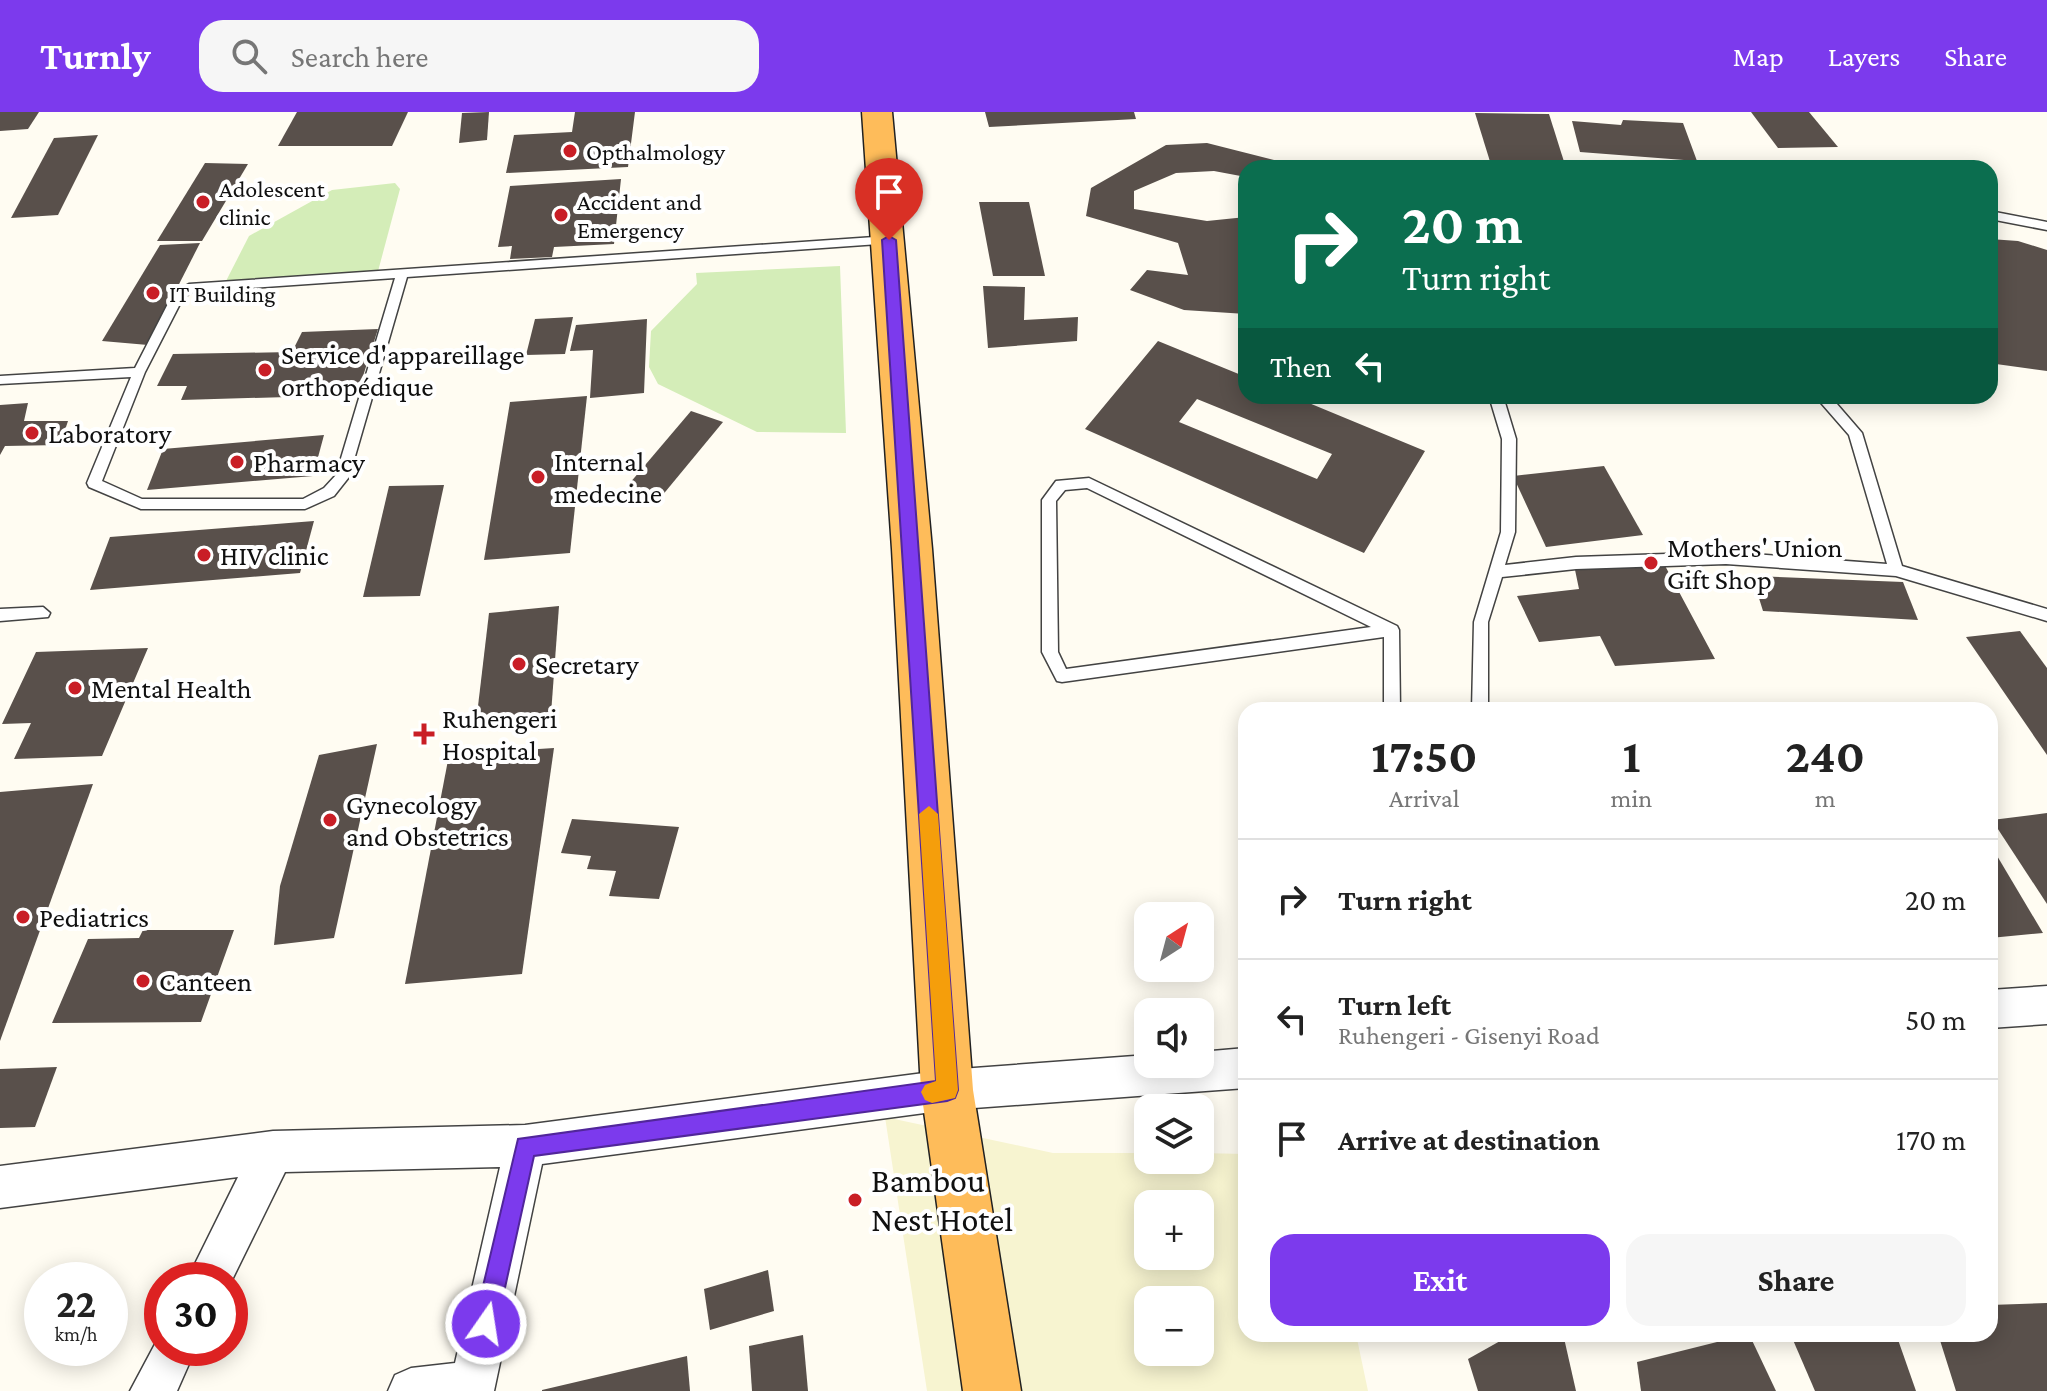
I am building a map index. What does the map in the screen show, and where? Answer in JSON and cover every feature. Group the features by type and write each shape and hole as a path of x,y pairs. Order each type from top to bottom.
{"highway":[{"path":"877,112 889,240 947,1090 992,1391"}],"street":[{"path":"1998,1008 2047,1005"},
{"path":"0,1187 273,1152 525,1146 947,1090 1238,1069"},
{"path":"411,1391 472,1387 525,1146"},
{"path":"218,1262 273,1152"},
{"path":"153,1391 165,1366"}],"lane":[{"path":"1998,217 2047,226"},
{"path":"402,275 342,477 329,492 305,504 141,504 94,483 139,372 178,295 189,288 889,240"},
{"path":"0,380 139,372"},
{"path":"1480,702 1481,622 1508,532 1509,439 1498,404"},
{"path":"1829,404 1855,433 1896,570"},
{"path":"1089,483 1392,630 1062,676 1050,652 1049,500 1061,485 1089,483"},
{"path":"1498,572 1576,563 1726,558 1896,570 2045,613"},
{"path":"0,615 43,613"},
{"path":"1392,630 1392,702"}],"shaded area":[{"path":"885,1117 1053,1153 1134,1153 1134,1174 1214,1174 1214,1153 1238,1154 1238,1342 1358,1342 1368,1391 927,1391"}],"green space":[{"path":"395,183 400,189 377,275 226,281 249,236 332,190"},
{"path":"840,266 846,433 757,432 658,384 649,367 651,331 697,284 696,273"}],"building":[{"path":"0,112 39,112 28,129 0,131"},
{"path":"297,112 408,112 392,146 278,146"},
{"path":"489,112 487,140 459,143 462,113"},
{"name":"Opthalmology","path":"575,112 635,112 628,167 506,173 514,135 572,132"},
{"path":"985,112 1134,112 1136,119 989,127"},
{"path":"1751,112 1809,112 1838,147 1778,148"},
{"path":"1475,113 1549,114 1563,160 1490,160"},
{"path":"1623,120 1683,123 1697,160 1580,152 1572,121 1621,125"},
{"path":"98,135 58,215 11,218 54,138"},
{"path":"1207,143 1274,160 1238,160 1238,176 1214,171 1176,173 1134,191 1134,209 1207,221 1238,218 1238,313 1184,310 1130,290 1147,270 1188,275 1178,243 1086,216 1091,188 1166,145"},
{"name":"Adolescent clinic","path":"205,163 248,164 202,241 157,241"},
{"name":"Accident and Emergency","path":"621,179 614,244 554,247 552,257 510,259 512,246 498,247 510,186"},
{"path":"979,202 1029,202 1045,276 993,276"},
{"path":"1998,240 2018,241 2047,250 2047,371 1998,364"},
{"name":"IT Building","path":"200,243 148,345 102,341 160,245"},
{"path":"983,286 1025,287 1024,320 1078,317 1077,341 988,348"},
{"path":"573,317 565,354 526,355 535,319"},
{"path":"647,319 644,393 590,398 593,350 570,351 576,325"},
{"name":"Service d'appareillage orthopédique","path":"378,329 357,395 181,400 187,386 157,386 173,354 292,352 302,332"},
{"path":"1158,341 1238,374 1238,404 1311,404 1425,451 1364,553 1085,429","holes":["1197,399 1332,454 1317,479 1179,422"]},
{"name":"Internal medecine","path":"587,396 570,553 484,560 510,402"},
{"name":"Laboratory","path":"28,403 24,421 68,421 60,445 5,446 0,455 0,405"},
{"path":"691,411 723,422 661,497 629,484"},
{"name":"Pharmacy","path":"324,435 313,476 147,490 163,449"},
{"path":"1604,466 1643,535 1546,547 1513,476"},
{"path":"444,485 420,596 363,597 389,486"},
{"name":"HIV clinic","path":"314,521 300,573 90,590 110,537"},
{"path":"1663,562 1715,659 1615,666 1600,636 1539,642 1517,596 1579,589 1574,565"},
{"path":"1752,576 1903,582 1918,620 1763,611"},
{"name":"Secretary","path":"559,606 551,714 476,723 489,613"},
{"path":"2020,631 2047,668 2047,755 1966,637"},
{"name":"Mental Health","path":"148,648 102,756 14,759 31,723 2,724 36,652"},
{"name":"Gynecology and Obstetrics","path":"377,744 334,938 274,945 280,886 319,755"},
{"path":"554,748 522,974 405,984 449,755"},
{"name":"Pediatrics","path":"93,784 0,1041 0,792"},
{"path":"2047,813 2047,904 1998,829 1998,819"},
{"path":"572,819 679,827 659,899 609,896 616,871 587,869 591,856 561,853"},
{"path":"1998,857 2043,933 1998,937"},
{"name":"Canteen","path":"143,930 234,930 201,1022 52,1023 88,939 139,938"},
{"path":"57,1067 35,1127 0,1128 0,1069"},
{"path":"768,1270 774,1311 710,1330 704,1289"},
{"path":"2047,1303 2047,1391 1956,1391 1941,1342 1998,1342 1998,1305"},
{"path":"803,1335 808,1391 752,1391 749,1346"},
{"path":"1498,1342 1565,1342 1576,1391 1478,1391 1468,1359"},
{"path":"1717,1342 1753,1342 1776,1391 1641,1391 1637,1362"},
{"path":"1794,1342 1899,1342 1916,1391 1815,1391"},
{"path":"687,1356 690,1391 542,1391 542,1390"}],"slow traffic":[{"path":"929,814 947,1090 932,1092"}],"place":[{"name":"Opthalmology","path":"570,151"},
{"name":"Adolescent clinic","path":"203,202"},
{"name":"Accident and Emergency","path":"561,215"},
{"name":"IT Building","path":"153,293"},
{"name":"Service d'appareillage orthopédique","path":"265,370"},
{"name":"Laboratory","path":"32,433"},
{"name":"Pharmacy","path":"237,462"},
{"name":"Internal medecine","path":"538,477"},
{"name":"HIV clinic","path":"204,555"},
{"name":"Mothers' Union Gift Shop","path":"1651,563"},
{"name":"Secretary","path":"519,664"},
{"name":"Mental Health","path":"75,688"},
{"name":"Ruhengeri Hospital","path":"424,734"},
{"name":"Gynecology and Obstetrics","path":"330,820"},
{"name":"Pediatrics","path":"23,917"},
{"name":"Canteen","path":"143,981"},
{"name":"Bambou Nest Hotel","path":"855,1200"}],"route":[{"path":"486,1324 525,1146 947,1090 889,240"}]}
